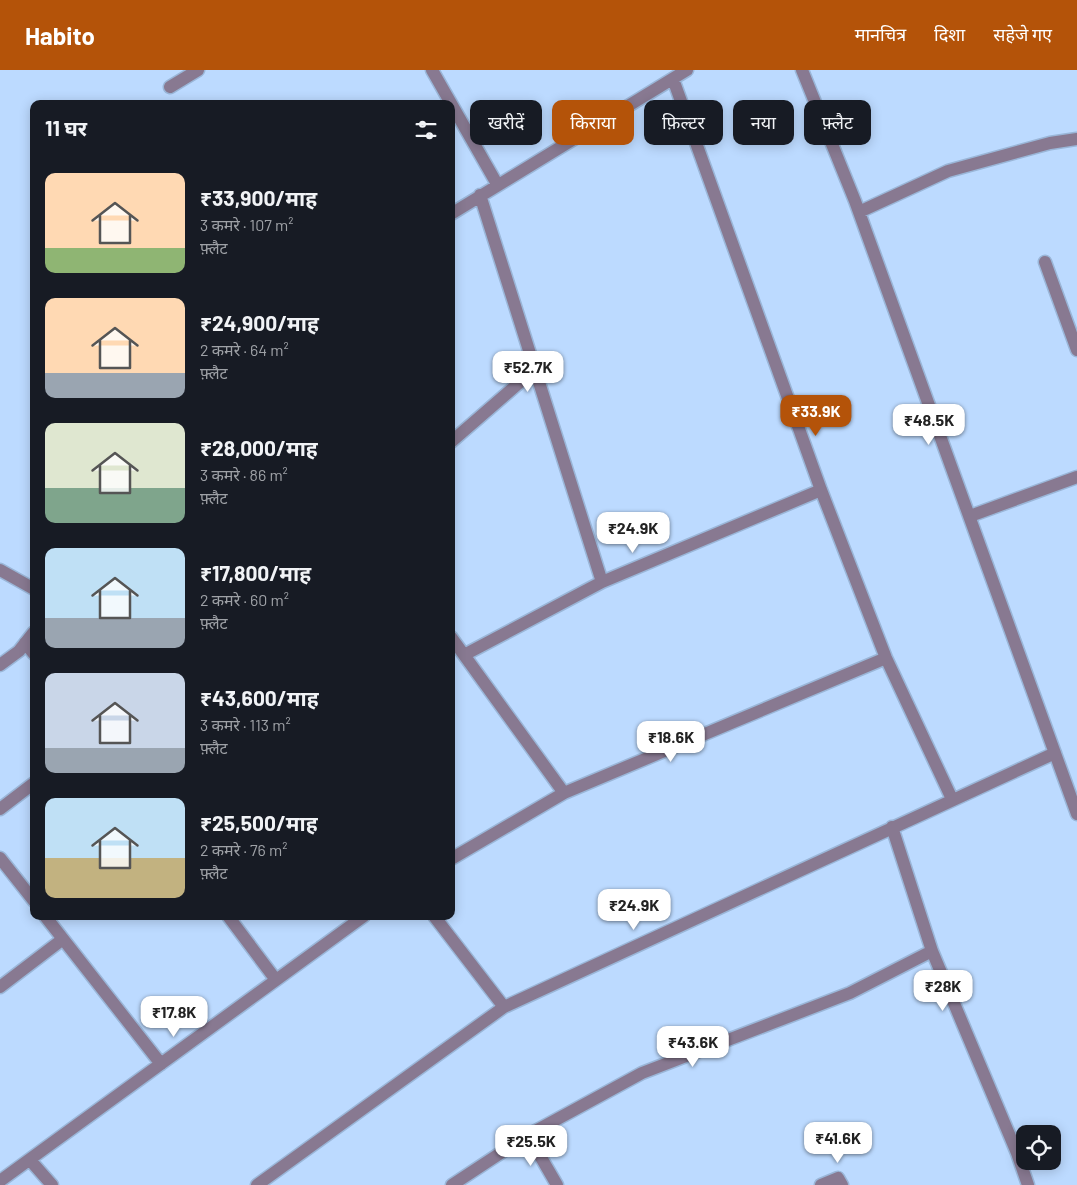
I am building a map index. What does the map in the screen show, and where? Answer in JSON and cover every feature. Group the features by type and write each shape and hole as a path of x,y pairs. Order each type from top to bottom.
{"street":[{"path":"170,87 198,70"},
{"path":"432,70 449,100"},
{"path":"455,211 497,184 687,70"},
{"path":"802,70 859,212 1077,814"},
{"path":"673,79 821,490 886,658 952,799"},
{"path":"455,110 497,184"},
{"path":"859,212 948,171 1050,142 1077,140"},
{"path":"480,195 602,582"},
{"path":"1045,262 1077,350"},
{"path":"455,438 534,369"},
{"path":"970,516 1077,476"},
{"path":"464,655 602,582 821,490"},
{"path":"0,570 30,587"},
{"path":"0,665 19,651 30,637"},
{"path":"25,643 30,649"},
{"path":"455,643 564,793"},
{"path":"455,857 564,793 886,658"},
{"path":"257,1185 504,1007 1055,753"},
{"path":"0,809 30,786"},
{"path":"892,827 932,951 1017,1153 1028,1185"},
{"path":"0,858 30,896"},
{"path":"48,920 161,1064"},
{"path":"231,920 276,980"},
{"path":"0,1181 358,920"},
{"path":"437,920 504,1007"},
{"path":"0,987 63,939"},
{"path":"452,1185 528,1135 642,1073 850,993 932,951"},
{"path":"528,1135 557,1185"},
{"path":"30,1160 52,1185"},
{"path":"821,1185 838,1178 842,1185"}]}
